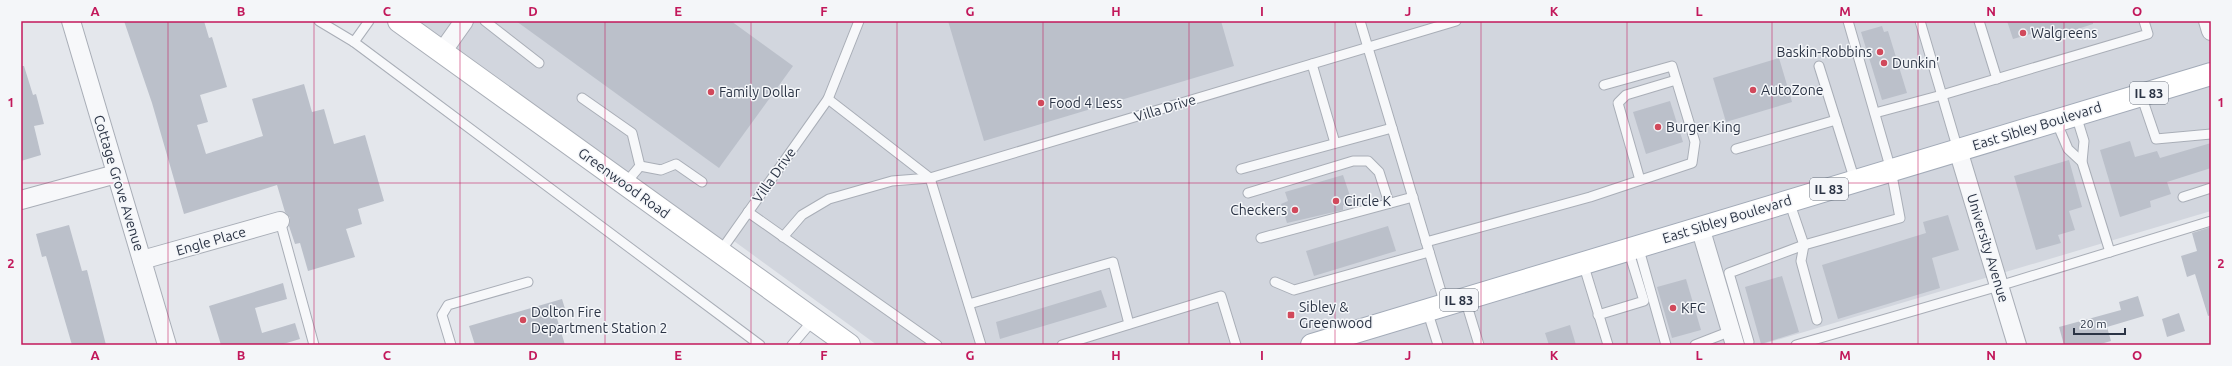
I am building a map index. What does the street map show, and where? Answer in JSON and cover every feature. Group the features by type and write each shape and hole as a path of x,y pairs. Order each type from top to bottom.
{"main road":[{"name":"Greenwood Road","path":"399,21 849,345"},
{"name":"East Sibley Boulevard","path":"1312,345 2211,74"}],"street":[{"name":"Cottage Grove Avenue","path":"71,21 167,345"},
{"path":"442,52 464,21"},
{"path":"2208,21 2211,31"},
{"name":"University Avenue","path":"1958,150 2017,345"},
{"path":"21,200 116,174"},
{"name":"Engle Place","path":"142,260 280,221"},
{"path":"1700,227 1738,340"}],"lane":[{"path":"319,21 354,42 760,345"},
{"path":"354,42 369,21"},
{"path":"485,21 540,63"},
{"name":"Villa Drive","path":"720,252 828,99 859,21"},
{"path":"1360,21 1446,304 1479,345"},
{"name":"Villa Drive","path":"783,237 802,215 828,199 892,180 930,178 1456,21"},
{"path":"1695,345 1738,340 1729,272 1804,245 1900,218 1891,170 1848,21"},
{"path":"1920,21 1958,150"},
{"path":"1979,21 1997,79"},
{"path":"1875,113 1942,95 2148,34 2144,21"},
{"path":"1312,64 1335,143"},
{"path":"1426,242 1640,180 1692,163 1696,142 1672,66 1604,85"},
{"path":"1819,66 1855,181"},
{"path":"1640,180 1618,103 1626,95 1676,80"},
{"path":"2141,95 2156,139 2211,134"},
{"path":"582,98 632,133 640,166"},
{"path":"828,99 930,178 981,345"},
{"path":"2066,118 2068,149 2082,162"},
{"path":"2066,118 2084,141 2082,162 2110,252"},
{"path":"1736,150 1836,120"},
{"path":"1241,169 1392,128"},
{"path":"1248,193 1353,161 1368,161 1379,172 1389,203"},
{"path":"640,166 661,170 676,164 702,182"},
{"path":"625,184 640,166"},
{"path":"2183,197 2211,188"},
{"path":"1261,238 1413,197"},
{"path":"1790,201 1804,245 1801,261 1818,320"},
{"path":"748,212 937,345"},
{"path":"280,221 314,345"},
{"path":"1796,345 1999,286 2211,221"},
{"path":"1598,315 1644,301 1633,248"},
{"path":"1633,248 1666,345"},
{"path":"1275,282 1294,290 1429,252"},
{"path":"969,304 1113,262 1129,324"},
{"path":"1583,263 1608,345"},
{"path":"451,345 442,315 448,305 528,282"},
{"path":"1062,345 1221,296 1236,345"},
{"path":"1438,345 1446,304"},
{"path":"792,345 814,319"}],"shaded area":[{"path":"401,21 2211,21 2211,211 1760,345 877,345 727,236 720,252"}],"building":[{"path":"124,21 204,21 209,38 212,37 227,87 200,95 208,122 197,125 206,154 263,136 252,99 304,84 312,112 324,109 334,144 365,135 384,201 358,209 362,224 346,229 355,257 308,271 300,243 295,244 289,226 290,218 285,212 277,185 184,214 152,103"},
{"path":"516,21 731,21 793,66 719,168"},
{"name":"Food 4 Less","path":"948,21 1221,21 1234,66 984,141"},
{"name":"Walgreens","path":"2007,21 2093,21 2093,24 2053,37 2048,29 2013,39"},
{"name":"Dunkin'","path":"1882,26 1884,32 1888,31 1907,93 1882,100 1861,32"},
{"name":"AutoZone","path":"1779,58 1792,102 1726,122 1713,78"},
{"path":"21,66 24,66 33,95 36,94 44,124 34,126 41,155 21,161"},
{"name":"Burger King","path":"1670,101 1683,142 1646,154 1633,112"},
{"path":"2130,141 2135,157 2157,151 2160,158 2211,143 2211,168 2167,182 2171,194 2150,201 2151,207 2120,217 2100,150"},
{"path":"2069,160 2082,207 2069,211 2075,230 2058,235 2061,243 2036,250 2014,176"},
{"path":"1343,175 1352,202 1343,205 1343,210 1287,223 1281,204 1288,201 1285,192"},
{"path":"1948,215 1959,250 1932,258 1940,288 1838,319 1822,265 1926,233 1923,222"},
{"path":"69,225 82,271 87,270 106,345 72,345 46,256 42,257 36,234"},
{"name":"Circle K","path":"1388,226 1396,251 1314,276 1306,251"},
{"path":"2211,227 2211,315 2208,316 2195,274 2187,277 2181,256 2197,251 2192,233"},
{"path":"1782,276 1799,332 1761,344 1745,287"},
{"name":"KFC","path":"1686,279 1701,330 1672,338 1657,287"},
{"path":"283,283 287,299 255,308 262,333 295,323 300,339 280,345 221,345 209,306"},
{"path":"1101,290 1107,307 1000,339 996,322"},
{"path":"2138,296 2144,316 2107,327 2111,341 2097,345 2064,345 2059,327 2121,310 2119,302"},
{"name":"Dolton Fire Department Station 2","path":"562,299 566,312 556,315 565,345 475,345 469,326"},
{"path":"2179,313 2185,331 2167,337 2162,319"},
{"path":"1570,325 1576,345 1549,345 1545,333"}],"place":[{"name":"Walgreens","path":"2023,33"},
{"name":"Baskin-Robbins","path":"1880,52"},
{"name":"Dunkin'","path":"1884,63"},
{"name":"AutoZone","path":"1753,90"},
{"name":"Family Dollar","path":"711,92"},
{"name":"Food 4 Less","path":"1041,103"},
{"name":"Burger King","path":"1658,127"},
{"name":"Circle K","path":"1336,201"},
{"name":"Checkers","path":"1295,210"},
{"name":"KFC","path":"1673,308"},
{"name":"Sibley & Greenwood","path":"1291,315"},
{"name":"Dolton Fire Department Station 2","path":"523,320"}]}
